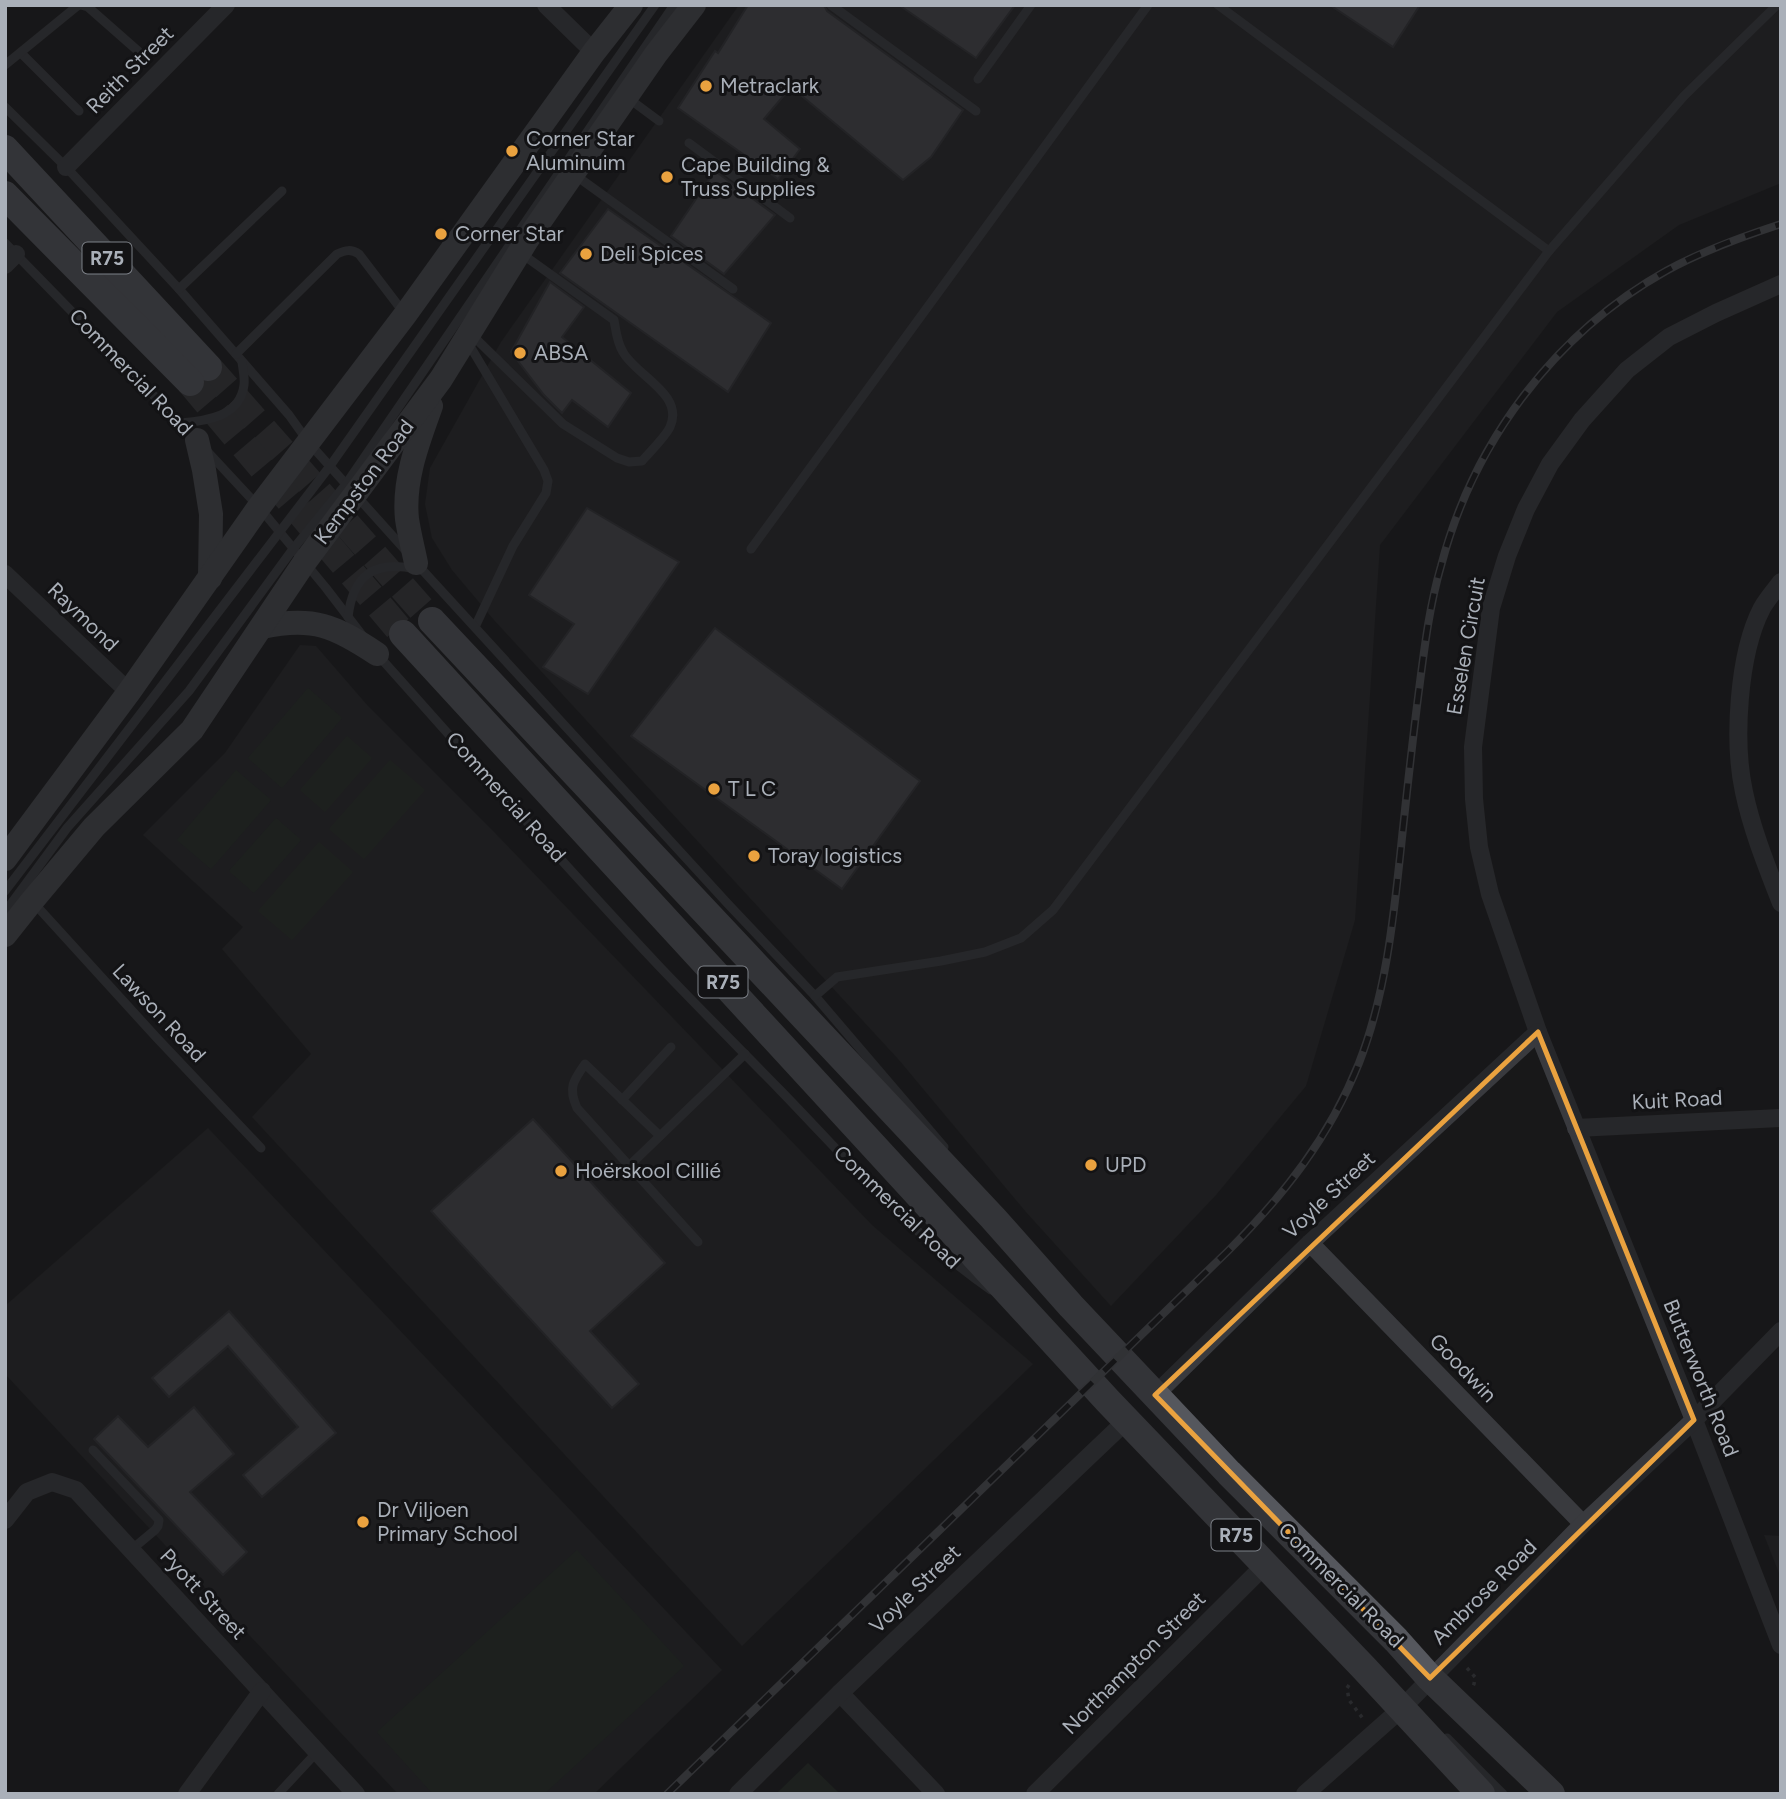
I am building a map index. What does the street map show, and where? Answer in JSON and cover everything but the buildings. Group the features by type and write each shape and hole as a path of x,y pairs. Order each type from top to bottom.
{"main road":[{"name":"Kempston Road","path":"5,935 94,827 192,730 262,627 299,556 441,379 520,252 656,54 694,5"},
{"path":"5,859 129,692 259,508 405,314 624,8"},
{"name":"Commercial Road","path":"5,149 199,374 5,195"},
{"path":"420,567 407,519 407,498 417,444 441,379"},
{"path":"189,432 204,470 211,514 210,578"},
{"name":"Commercial Road","path":"432,621 993,1218 1070,1306 1146,1386 1396,1640 1430,1678 1551,1794"},
{"path":"262,627 290,623 317,624 349,635 377,654"},
{"name":"Commercial Road","path":"403,634 1117,1411 1413,1715 1481,1794"}],"street":[{"name":"Reith Street","path":"66,167 226,5"},
{"path":"546,5 593,52"},
{"name":"Esselen Circuit","path":"1576,1128 1538,1032 1490,894 1479,847 1474,799 1473,747 1491,608 1507,556 1526,509 1550,464 1582,420 1626,370 1669,337 1781,284"},
{"name":"Raymond","path":"5,574 129,692"},
{"path":"1781,582 1762,608 1753,631 1739,702 1739,749 1743,791 1759,846 1781,903"},
{"name":"Voyle Street","path":"1146,1386 1310,1243 1538,1032"},
{"name":"Kuit Road","path":"1576,1128 1781,1118"},
{"name":"Butterworth Road","path":"1576,1128 1781,1645"},
{"name":"Goodwin","path":"1310,1243 1583,1524"},
{"path":"1694,1420 1781,1331"},
{"name":"Voyle Street","path":"738,1794 1117,1411"},
{"name":"Ambrose Road","path":"1305,1794 1413,1715 1430,1678 1583,1524 1694,1420"},
{"name":"Pyott Street","path":"5,1520 27,1492 52,1482 76,1490 356,1794"},
{"name":"Northampton Street","path":"1035,1794 1265,1565"},
{"path":"187,1794 262,1691"},
{"path":"839,1693 936,1794"}],"lane":[{"path":"5,65 80,5 88,7 138,51"},
{"path":"5,891 330,466 655,5"},
{"path":"351,489 674,5"},
{"path":"831,5 976,111"},
{"path":"978,79 1031,5"},
{"path":"751,549 1148,5"},
{"path":"1217,5 1549,251"},
{"path":"815,996 837,977 985,952 1021,938 1053,910 1549,251 1684,96 1777,5"},
{"path":"20,53 79,111"},
{"path":"627,97 659,121"},
{"path":"5,107 66,167 178,289 289,415 309,443 815,996 948,1151"},
{"path":"689,143 790,218"},
{"path":"573,174 733,289"},
{"path":"178,289 282,191"},
{"path":"239,357 337,254 346,250 359,254 405,314"},
{"path":"468,336 563,424 617,458 629,462 642,461 670,427 673,412 669,398 623,354 614,320 520,252"},
{"name":"Commercial Road","path":"9,254 189,432 259,508 377,654 586,887 880,1196 932,1245 1040,1326"},
{"path":"468,336 548,481 546,493 513,546 475,627"},
{"path":"189,432 235,406 244,386 239,357"},
{"path":"5,912 67,828 189,691 299,556"},
{"path":"348,617 354,590 369,572 392,566 420,567"},
{"name":"Lawson Road","path":"32,901 261,1148"},
{"path":"622,1100 671,1047"},
{"path":"630,1166 745,1054"},
{"path":"660,1136 585,1064 574,1078 572,1087 576,1108 698,1242"},
{"name":"Commercial Road","path":"964,1173 993,1218"},
{"path":"93,1450 159,1520 155,1530 131,1550"},
{"path":"1430,1678 1444,1702 1481,1740"},
{"path":"1437,1728 1503,1794"},
{"path":"278,1794 317,1752"}],"highlighted area":[{"path":"1538,1032 1694,1420 1430,1678 1155,1395"}],"shaded area":[{"path":"739,5 1781,5 1781,183 1679,225 1557,312 1380,545 1355,920 1306,1086 1216,1195 1111,1306 1026,1212 899,1060 494,620 452,570 432,538 425,504 430,468 501,342"},
{"name":"Hoërskool Cillié","path":"300,645 316,646 368,706 495,833 872,1225 1033,1364 742,1646 252,1117 311,1054 222,949 243,927 143,835 225,753"},
{"path":"308,688 342,718 282,788 248,758"},
{"path":"347,736 372,758 325,812 300,790"},
{"path":"390,760 425,790 364,859 329,829"},
{"path":"236,770 271,800 211,869 177,840"},
{"path":"276,818 301,840 254,893 229,871"},
{"path":"319,842 353,872 292,940 258,911"},
{"name":"Dr Viljoen Primary School","path":"208,1128 722,1670 594,1794 398,1794 5,1374 5,1306"},
{"path":"1764,1535 1781,1536 1781,1578"},
{"path":"577,1550 684,1666 544,1794 433,1794 377,1732"},
{"path":"808,1763 840,1794 776,1794"}],"tunnel":[{"path":"208,367 432,621"},
{"path":"190,382 403,634"}],"railway":[{"path":"667,1794 1228,1251 1268,1209 1303,1164 1334,1116 1347,1090 1359,1063 1377,1004 1394,912 1431,609 1455,521 1474,477 1497,435 1524,396 1554,360 1588,326 1625,297 1666,271 1722,245 1781,224"}],"place":[{"name":"Metraclark","path":"706,86"},
{"name":"Corner Star Aluminuim","path":"512,151"},
{"name":"Cape Building & Truss Supplies","path":"667,177"},
{"name":"Corner Star","path":"441,234"},
{"name":"Deli Spices","path":"586,254"},
{"name":"ABSA","path":"520,353"},
{"name":"T L C","path":"714,789"},
{"name":"Toray logistics","path":"754,856"},
{"name":"UPD","path":"1091,1165"},
{"name":"Hoërskool Cillié","path":"561,1171"},
{"name":"Dr Viljoen Primary School","path":"363,1522"}]}
